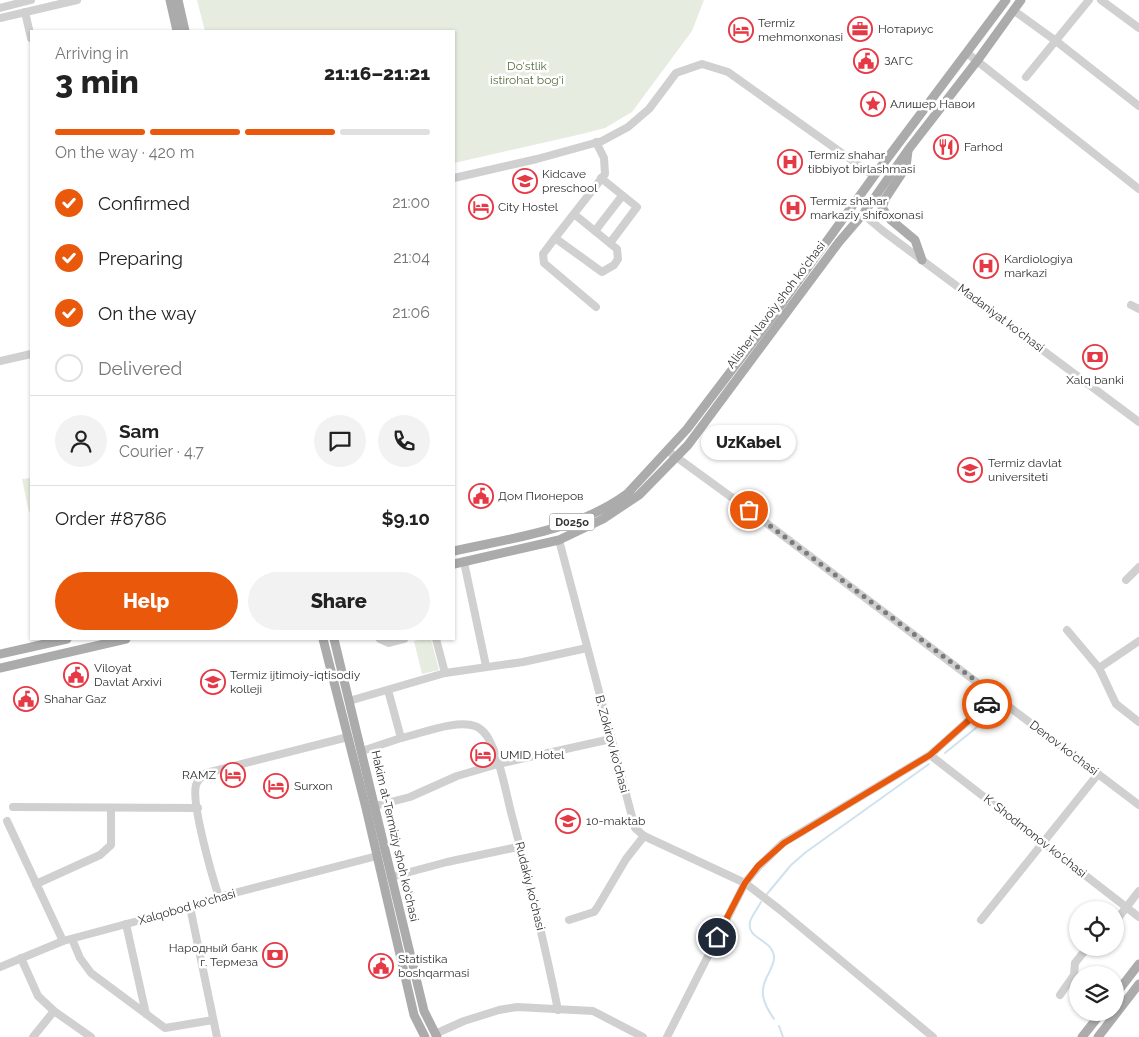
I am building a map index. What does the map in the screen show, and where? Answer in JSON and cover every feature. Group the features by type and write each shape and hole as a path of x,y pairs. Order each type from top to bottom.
{"main road":[{"path":"170,0 177,30"},
{"path":"178,0 185,30"},
{"name":"Alisher Navoiy shoh ko'chasi","path":"668,451 687,429 769,321 851,207 1006,0"},
{"name":"Alisher Navoiy shoh ko'chasi","path":"455,564 559,540 602,519 639,495 677,457 839,242 863,215 884,182 977,61 1021,0"},
{"path":"908,150 906,167 885,199 882,208 890,220 915,240 922,260"},
{"path":"874,176 881,177 884,182"},
{"path":"851,207 853,214 863,215"},
{"name":"D025o","path":"455,552 580,520 617,502 668,451"},
{"path":"0,654 63,640"},
{"path":"0,668 122,640"},
{"name":"Hakim at-Termiziy shoh ko'chasi","path":"323,640 414,1015 425,1037"},
{"name":"Hakim at-Termiziy shoh ko'chasi","path":"334,640 424,1011 436,1035"},
{"path":"1124,983 1139,964"},
{"path":"1098,1037 1139,984"},
{"path":"1082,1037 1095,1021"}],"street":[{"path":"11,15 4,7 31,0"},
{"path":"0,18 77,0"},
{"path":"1026,78 1089,0"},
{"path":"1101,0 1139,28"},
{"path":"1013,10 1139,106"},
{"path":"25,12 30,34"},
{"path":"967,53 1139,189"},
{"path":"455,178 536,159 596,142 628,127 649,109 676,74 702,64 728,72 874,176"},
{"path":"596,142 604,158 605,174 543,254 544,263 596,307"},
{"path":"601,178 637,207 610,243"},
{"path":"595,231 622,196"},
{"path":"555,238 602,272 614,264 618,258 617,249 574,214"},
{"name":"Madaniyat ko'chasi","path":"863,215 1139,422"},
{"path":"1131,305 1139,309"},
{"path":"0,361 30,354"},
{"name":"Denov ko'chasi","path":"668,451 749,510 1139,805"},
{"name":"B. Zokirov ko'chasi","path":"559,540 632,821 635,828 644,836"},
{"path":"464,562 486,666"},
{"path":"1126,580 1139,567"},
{"path":"1067,630 1099,668 1116,704 1139,722"},
{"path":"382,640 388,643 400,640"},
{"path":"436,640 445,673"},
{"path":"1099,668 1139,641"},
{"path":"349,701 445,673 523,662 587,648"},
{"path":"388,690 401,738"},
{"path":"667,1037 745,883 758,866 784,843 930,755 996,696"},
{"name":"Rudakiy ko'chasi","path":"362,751 401,738 449,726 467,724 476,726 483,731 498,764 520,845 558,1010"},
{"path":"219,897 205,847 198,808 196,786 199,778 206,773 348,737"},
{"path":"375,806 410,797 457,776 498,764 611,740"},
{"name":"K. Shodmonov ko'chasi","path":"930,755 1139,917"},
{"path":"981,920 1098,774"},
{"path":"13,807 198,808"},
{"path":"36,884 100,855 111,845 111,808"},
{"path":"7,821 63,941"},
{"path":"569,920 594,912 626,859 644,836 745,883 779,909 932,1037"},
{"path":"391,877 520,845"},
{"name":"Xalqobod ko'chasi","path":"0,967 63,941 190,907 219,897 377,856"},
{"path":"1124,911 1139,891"},
{"path":"190,907 217,1037"},
{"path":"126,924 146,1014"},
{"path":"72,939 80,958 91,973 165,1028 214,1020"},
{"path":"1060,995 1074,975 1075,963 1081,956"},
{"path":"22,958 38,996 54,1011 91,1037"},
{"path":"436,1035 464,1021 499,1010 517,1007 593,1010 643,1037"},
{"path":"33,1037 54,1011"}],"green space":[{"name":"Do'stlik istirohat bog'i","path":"197,0 704,0 692,31 632,112 605,128 455,163 455,30 205,30"},
{"path":"30,478 29,512 22,479"},
{"path":"431,640 439,670 422,674 414,641"}],"waterway":[{"path":"945,753 1003,706"},
{"path":"767,894 791,865 806,852 929,764"},
{"path":"761,902 751,919 750,928 752,933 770,947 773,952 774,962 766,979 763,997 774,1019"},
{"path":"779,1026 783,1037"}],"way so far":[{"path":"749,510 996,696 987,704"}],"place":[{"name":"Нотариус","path":"860,29"},
{"name":"Termiz mehmonxonasi","path":"741,30"},
{"name":"ЗАГС","path":"866,61"},
{"name":"Алишер Навои","path":"873,104"},
{"name":"Farhod","path":"946,147"},
{"name":"Termiz shahar tibbiyot birlashmasi","path":"790,162"},
{"name":"Kidcave preschool","path":"525,181"},
{"name":"City Hostel","path":"481,207"},
{"name":"Termiz shahar markaziy shifoxonasi","path":"793,208"},
{"name":"Kardiologiya markazi","path":"986,266"},
{"name":"Xalq banki","path":"1095,357"},
{"name":"Termiz davlat universiteti","path":"970,470"},
{"name":"Дом Пионеров","path":"481,496"},
{"name":"UzKabel","path":"749,510"},
{"name":"Viloyat Davlat Arxivi","path":"76,675"},
{"name":"Termiz ijtimoiy-iqtisodiy kolleji","path":"213,682"},
{"name":"Shahar Gaz","path":"26,699"},
{"name":"UMID Hotel","path":"483,755"},
{"name":"RAMZ","path":"233,775"},
{"name":"Surxon","path":"276,786"},
{"name":"10-maktab","path":"568,821"},
{"name":"Народный банк г. Термеза","path":"275,955"},
{"name":"Statistika boshqarmasi","path":"381,966"}],"route":[{"path":"717,937 745,883 758,866 784,843 930,755 987,704"}]}
